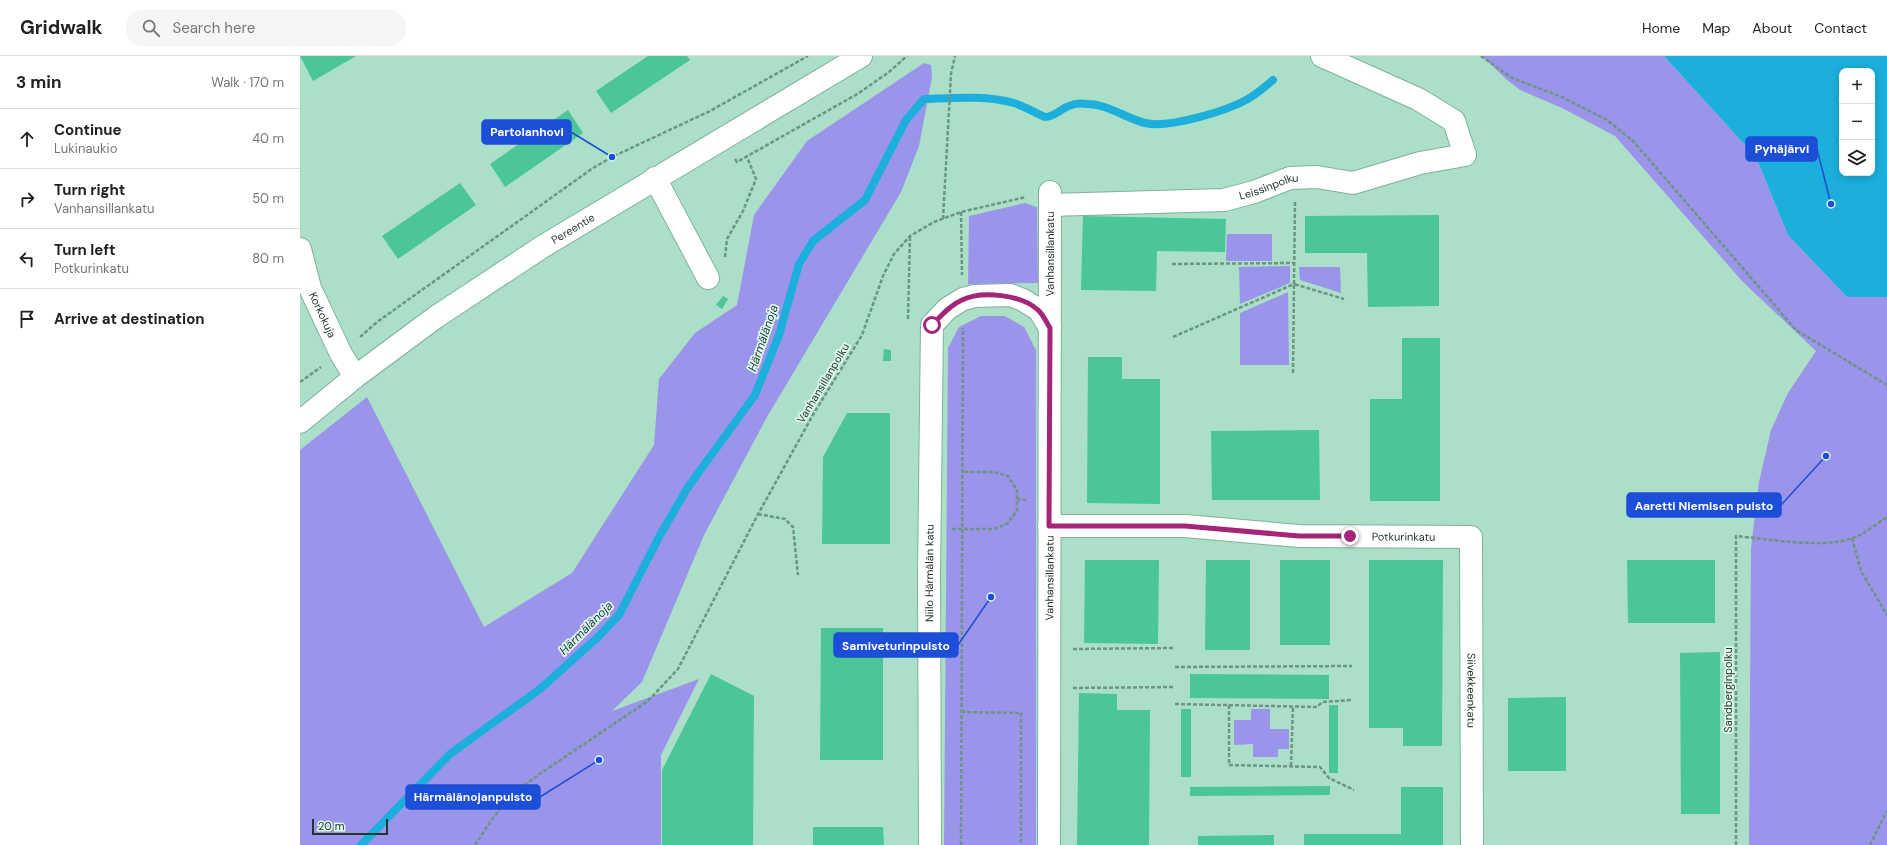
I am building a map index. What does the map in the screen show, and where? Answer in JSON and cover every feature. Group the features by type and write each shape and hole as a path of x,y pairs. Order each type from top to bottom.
{"street":[{"name":"Pereentie","path":"300,422 355,377 436,317 542,247 860,56"},
{"name":"Leissinpolku","path":"1056,201 1224,200 1254,192 1290,178 1317,176 1353,183 1420,163 1465,155 1454,121 1418,99 1322,56"},
{"path":"655,178 708,278"},
{"name":"Vanhansillankatu","path":"1049,845 1050,328 1056,201"},
{"name":"Korkokuja","path":"300,248 310,288 341,354 355,377"},
{"path":"963,299 975,296 1010,295 1023,300 1039,310 1050,328"},
{"name":"Niilo Härmälän katu","path":"930,845 930,529 932,325 947,309 963,299"},
{"name":"Potkurinkatu","path":"1049,526 1185,526 1299,536 1471,536"},
{"name":"Siivekkeenkatu","path":"1471,536 1472,845"}],"path":[{"path":"300,382 341,354 377,322 593,168 612,157 710,111 808,56"},
{"path":"810,122 859,93 889,72 907,56"},
{"path":"942,219 951,74 955,56"},
{"path":"1481,56 1512,78 1562,97 1607,120 1634,142 1796,330 1887,385"},
{"path":"725,260 727,239 743,211 756,179 747,157"},
{"path":"1293,373 1295,178"},
{"name":"Vanhansillanpolku","path":"475,845 510,796 538,775 648,702 678,669 758,514 814,413 862,335 883,276 894,254 910,236 942,219 961,212 1056,201"},
{"path":"960,845 963,299 961,212"},
{"path":"908,260 910,236"},
{"path":"1172,264 1294,263"},
{"path":"1173,337 1294,284 1344,299"},
{"path":"930,529 994,529 1008,524 1017,511 1017,490 1008,476 994,472 962,472"},
{"path":"758,514 785,519 794,527 798,575"},
{"path":"1887,517 1852,538 1861,571 1887,615"},
{"name":"Sandberginpolku","path":"1736,845 1736,536 1813,542 1830,542 1852,538"},
{"path":"1067,649 1174,648"},
{"path":"1175,667 1352,666"},
{"path":"1067,688 1175,687"},
{"path":"1175,704 1317,706 1322,702 1352,700"},
{"path":"1229,705 1229,766 1320,767 1329,778 1354,790"},
{"path":"1291,766 1293,706"},
{"path":"961,712 1021,713 1021,845"},
{"path":"1870,845 1887,811"}],"shaded area":[{"path":"1482,56 1664,56 1756,157 1788,235 1847,297 1887,297 1887,845 1749,845 1751,548 1759,482 1771,430 1788,393 1816,351 1743,282 1615,136 1562,108 1520,90"},
{"path":"924,63 931,65 932,77 919,146 901,192 767,417 704,535 642,682 612,711 699,679 661,755 661,845 300,845 300,450 367,397 484,627 572,573 654,445 659,379 695,333 737,305 754,215 807,141"},
{"path":"1025,203 1037,207 1038,283 968,284 969,216"},
{"path":"1227,234 1272,234 1272,261 1226,261"},
{"path":"1290,266 1290,283 1240,304 1239,267"},
{"path":"1299,267 1340,267 1341,293 1300,280"},
{"path":"1288,292 1289,365 1240,365 1240,313"},
{"path":"981,316 1005,316 1024,327 1036,350 1036,845 944,845 948,348 959,327"},
{"path":"1251,709 1270,709 1270,729 1289,729 1289,749 1278,749 1278,757 1253,757 1253,744 1234,745 1234,720 1251,720"}],"water":[{"path":"1664,56 1887,56 1887,297 1847,297 1788,235 1756,157"}],"building":[{"path":"300,56 356,56 313,81"},
{"path":"648,56 687,56 690,60 611,113 596,91"},
{"path":"568,110 583,133 505,187 490,164"},
{"path":"460,183 476,205 398,259 382,236"},
{"path":"1439,215 1439,306 1368,307 1367,253 1305,253 1305,216"},
{"path":"1083,216 1226,219 1225,252 1157,251 1156,291 1081,290"},
{"path":"723,296 728,299 722,309 716,305"},
{"path":"1402,338 1440,338 1440,501 1370,501 1370,399 1402,399"},
{"path":"884,349 891,350 891,361 883,361"},
{"path":"1088,357 1122,357 1122,379 1160,379 1160,504 1087,503"},
{"path":"847,413 890,413 890,544 822,544 823,457"},
{"path":"1319,430 1320,500 1212,500 1211,431"},
{"path":"1085,560 1159,560 1158,644 1084,643"},
{"path":"1206,560 1250,560 1250,650 1205,650"},
{"path":"1280,560 1330,560 1330,645 1280,645"},
{"path":"1369,560 1443,560 1442,746 1403,746 1403,728 1369,728"},
{"path":"1627,560 1715,560 1715,623 1628,623"},
{"path":"821,628 883,628 883,760 820,760"},
{"path":"1720,652 1720,814 1681,814 1680,653"},
{"path":"711,674 754,696 753,845 662,845 662,770"},
{"path":"1190,674 1329,675 1329,699 1190,698"},
{"path":"1079,693 1117,694 1117,710 1150,710 1149,845 1077,845"},
{"path":"1566,697 1566,771 1508,771 1508,698"},
{"path":"1329,705 1338,705 1338,773 1329,773"},
{"path":"1181,709 1191,709 1191,777 1181,777"},
{"path":"1330,786 1330,795 1190,796 1190,787"},
{"path":"1401,787 1443,787 1443,845 1304,845 1304,834 1401,834"},
{"path":"813,827 883,827 884,845 813,845"},
{"path":"1274,835 1274,845 1198,845 1198,836"}],"waterway":[{"name":"Härmälänoja","path":"361,845 450,754 540,689 597,638 619,615 660,535 688,487 755,395 779,335 799,264 813,241 865,200 906,120 924,99 969,98 1003,100 1018,104 1045,117 1052,116 1066,107 1080,103 1102,106 1138,121 1155,124 1183,121 1215,113 1251,97 1273,80"}],"place":[{"name":"Partolanhovi","path":"612,157"},
{"name":"Pyhäjärvi","path":"1831,204"},
{"name":"Aaretti Niemisen puisto","path":"1826,456"},
{"name":"Samiveturinpuisto","path":"991,597"},
{"name":"Härmälänojanpuisto","path":"599,760"}],"route":[{"path":"932,325 947,309 963,299 975,296 1010,295 1023,300 1039,310 1050,328 1049,526 1185,526 1299,536 1350,536"}]}
